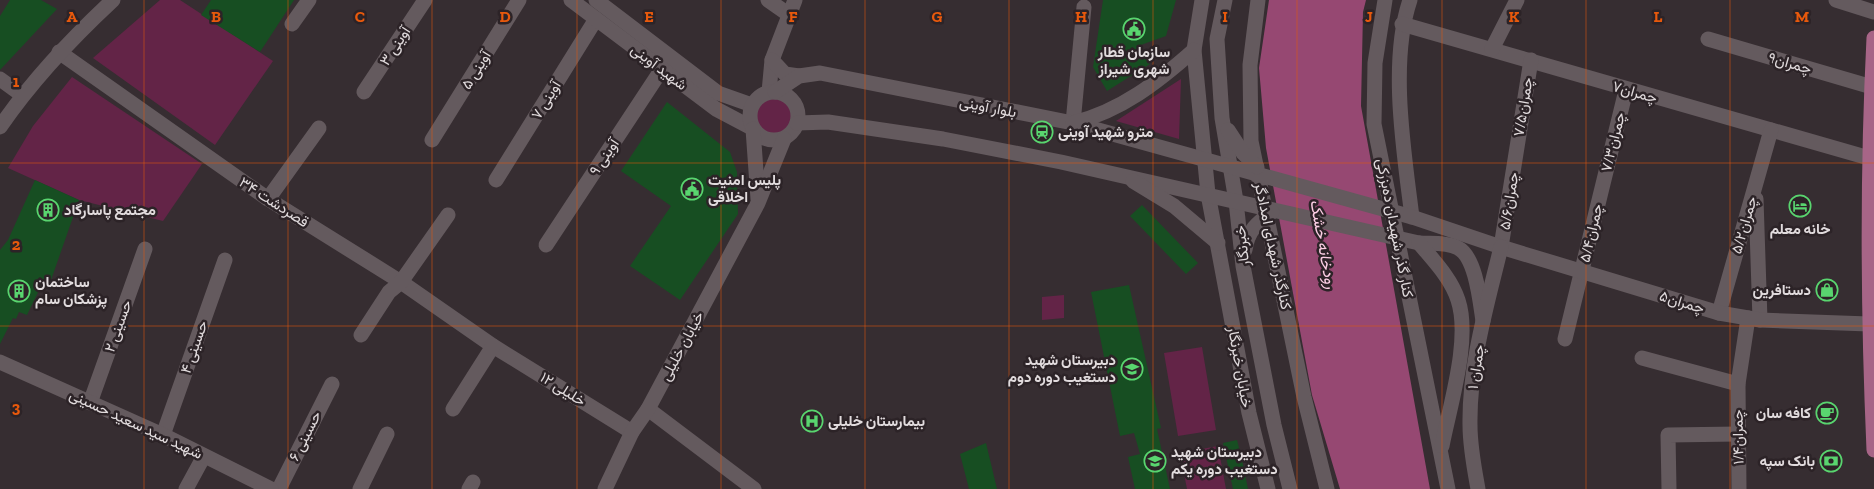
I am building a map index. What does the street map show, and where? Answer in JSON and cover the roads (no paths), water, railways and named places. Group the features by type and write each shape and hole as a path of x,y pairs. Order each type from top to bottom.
{"main road":[{"path":"1874,38 1869,158 1869,324 1874,450"}],"street":[{"path":"0,127 22,95 59,52 114,0"},
{"path":"292,24 309,0"},
{"name":"۳ آوینی","path":"364,92 425,0"},
{"name":"۵ آوینی","path":"432,140 520,0"},
{"name":"شهید آوینی","path":"571,0 716,109 752,128"},
{"name":"شهید آوینی","path":"596,0 718,93 752,104"},
{"path":"768,0 788,14"},
{"path":"772,92 772,60 794,0"},
{"name":"خبرنگار","path":"1202,0 1194,50 1208,194 1218,243"},
{"name":"خبرنگار","path":"1225,0 1217,38 1222,118 1231,167 1244,266 1274,425 1290,489"},
{"name":"کنارگذر شهدای امدادگر","path":"1258,0 1250,65 1251,141 1304,397 1327,489"},
{"name":"کنار گذر شهیدان ده‌بزرکی","path":"1385,0 1375,63 1374,124 1448,489"},
{"path":"1410,0 1402,24 1400,121 1412,217"},
{"path":"1492,49 1517,0"},
{"path":"1836,0 1874,12"},
{"path":"1084,7 1073,123 1093,118 1130,100 1167,74 1194,50"},
{"name":"۷ آوینی","path":"496,180 596,19"},
{"name":"چمران۷","path":"1402,24 1531,60 1626,90 1869,158"},
{"name":"چمران۹","path":"1708,39 1872,87"},
{"name":"قصردشت ۳۴","path":"59,52 268,199 401,282 493,346"},
{"path":"772,60 776,67 785,74 799,76"},
{"name":"چمران۷/۵","path":"1516,154 1531,60"},
{"name":"۹ آوینی","path":"546,245 662,69"},
{"name":"بلوار آوینی","path":"772,92 799,76 820,73 1073,123 1412,217"},
{"path":"0,79 22,95"},
{"name":"چمران۷/۳","path":"1601,193 1626,90"},
{"path":"752,128 766,140 784,139 790,135 797,123 798,111 792,100 772,92 759,96 752,104 749,116 752,128 758,203"},
{"path":"1222,118 1233,140 1267,177"},
{"path":"797,123 828,122 943,139 1122,174 1418,243 1458,248 1467,257 1477,287 1483,321"},
{"path":"268,199 319,128"},
{"path":"1756,183 1771,130"},
{"name":"خیابان خلیلی","path":"606,489 632,432 648,409 758,203 784,139"},
{"name":"چمران۵/۶","path":"1501,247 1516,154"},
{"path":"1122,174 1174,206 1218,243"},
{"name":"چمران۵/۲","path":"1719,313 1756,183"},
{"name":"چمران۵/۲","path":"1738,384 1754,319 1756,183"},
{"name":"چمران۵/۴","path":"1565,339 1601,193"},
{"path":"1244,266 1247,238 1254,226 1275,210"},
{"path":"361,335 389,292 401,282 448,215"},
{"name":"چمران۵","path":"1412,217 1501,247 1719,313 1754,319 1869,324"},
{"name":"خیابان خبرنگار","path":"1218,243 1249,413 1268,489"},
{"path":"1418,243 1442,272 1458,298 1464,327 1440,455"},
{"name":"چمران ۱","path":"1478,489 1471,455 1472,384 1483,321 1501,247"},
{"name":"۲ حسینی","path":"90,403 145,249"},
{"name":"۴ حسینی","path":"163,436 225,260"},
{"path":"453,409 493,346"},
{"name":"۱۲ خلیلی","path":"493,346 632,432"},
{"path":"1642,358 1738,384"},
{"name":"شهید سید سعید حسینی","path":"0,362 163,436 271,489"},
{"name":"۶ حسینی","path":"279,489 332,384"},
{"name":"چمران۱/۴","path":"1738,384 1739,489"},
{"path":"648,409 754,489"},
{"path":"360,489 387,434"},
{"path":"1669,489 1668,435 1738,434"},
{"path":"186,489 204,456"}],"water":[{"name":"رودخانه خشک","path":"1269,0 1366,0 1363,12 1361,106 1430,489 1340,489 1312,395 1266,148 1259,68"}],"place":[{"name":"سازمان قطار شهری شیراز","path":"1134,29"},
{"name":"مترو شهید آوینی","path":"1042,132"},
{"name":"پلیس امنیت اخلاقی","path":"692,189"},
{"name":"خانه معلم","path":"1800,206"},
{"name":"مجتمع پاسارگاد","path":"48,210"},
{"name":"دستافرین","path":"1827,290"},
{"name":"ساختمان پزشکان سام","path":"19,291"},
{"name":"دبیرستان شهید دستغیب دوره دوم","path":"1132,369"},
{"name":"کافه سان","path":"1827,413"},
{"name":"بیمارستان خلیلی","path":"812,421"},
{"name":"دبیرستان شهید دستغیب دوره یکم","path":"1155,461"},
{"name":"بانک سپه","path":"1831,461"}]}
